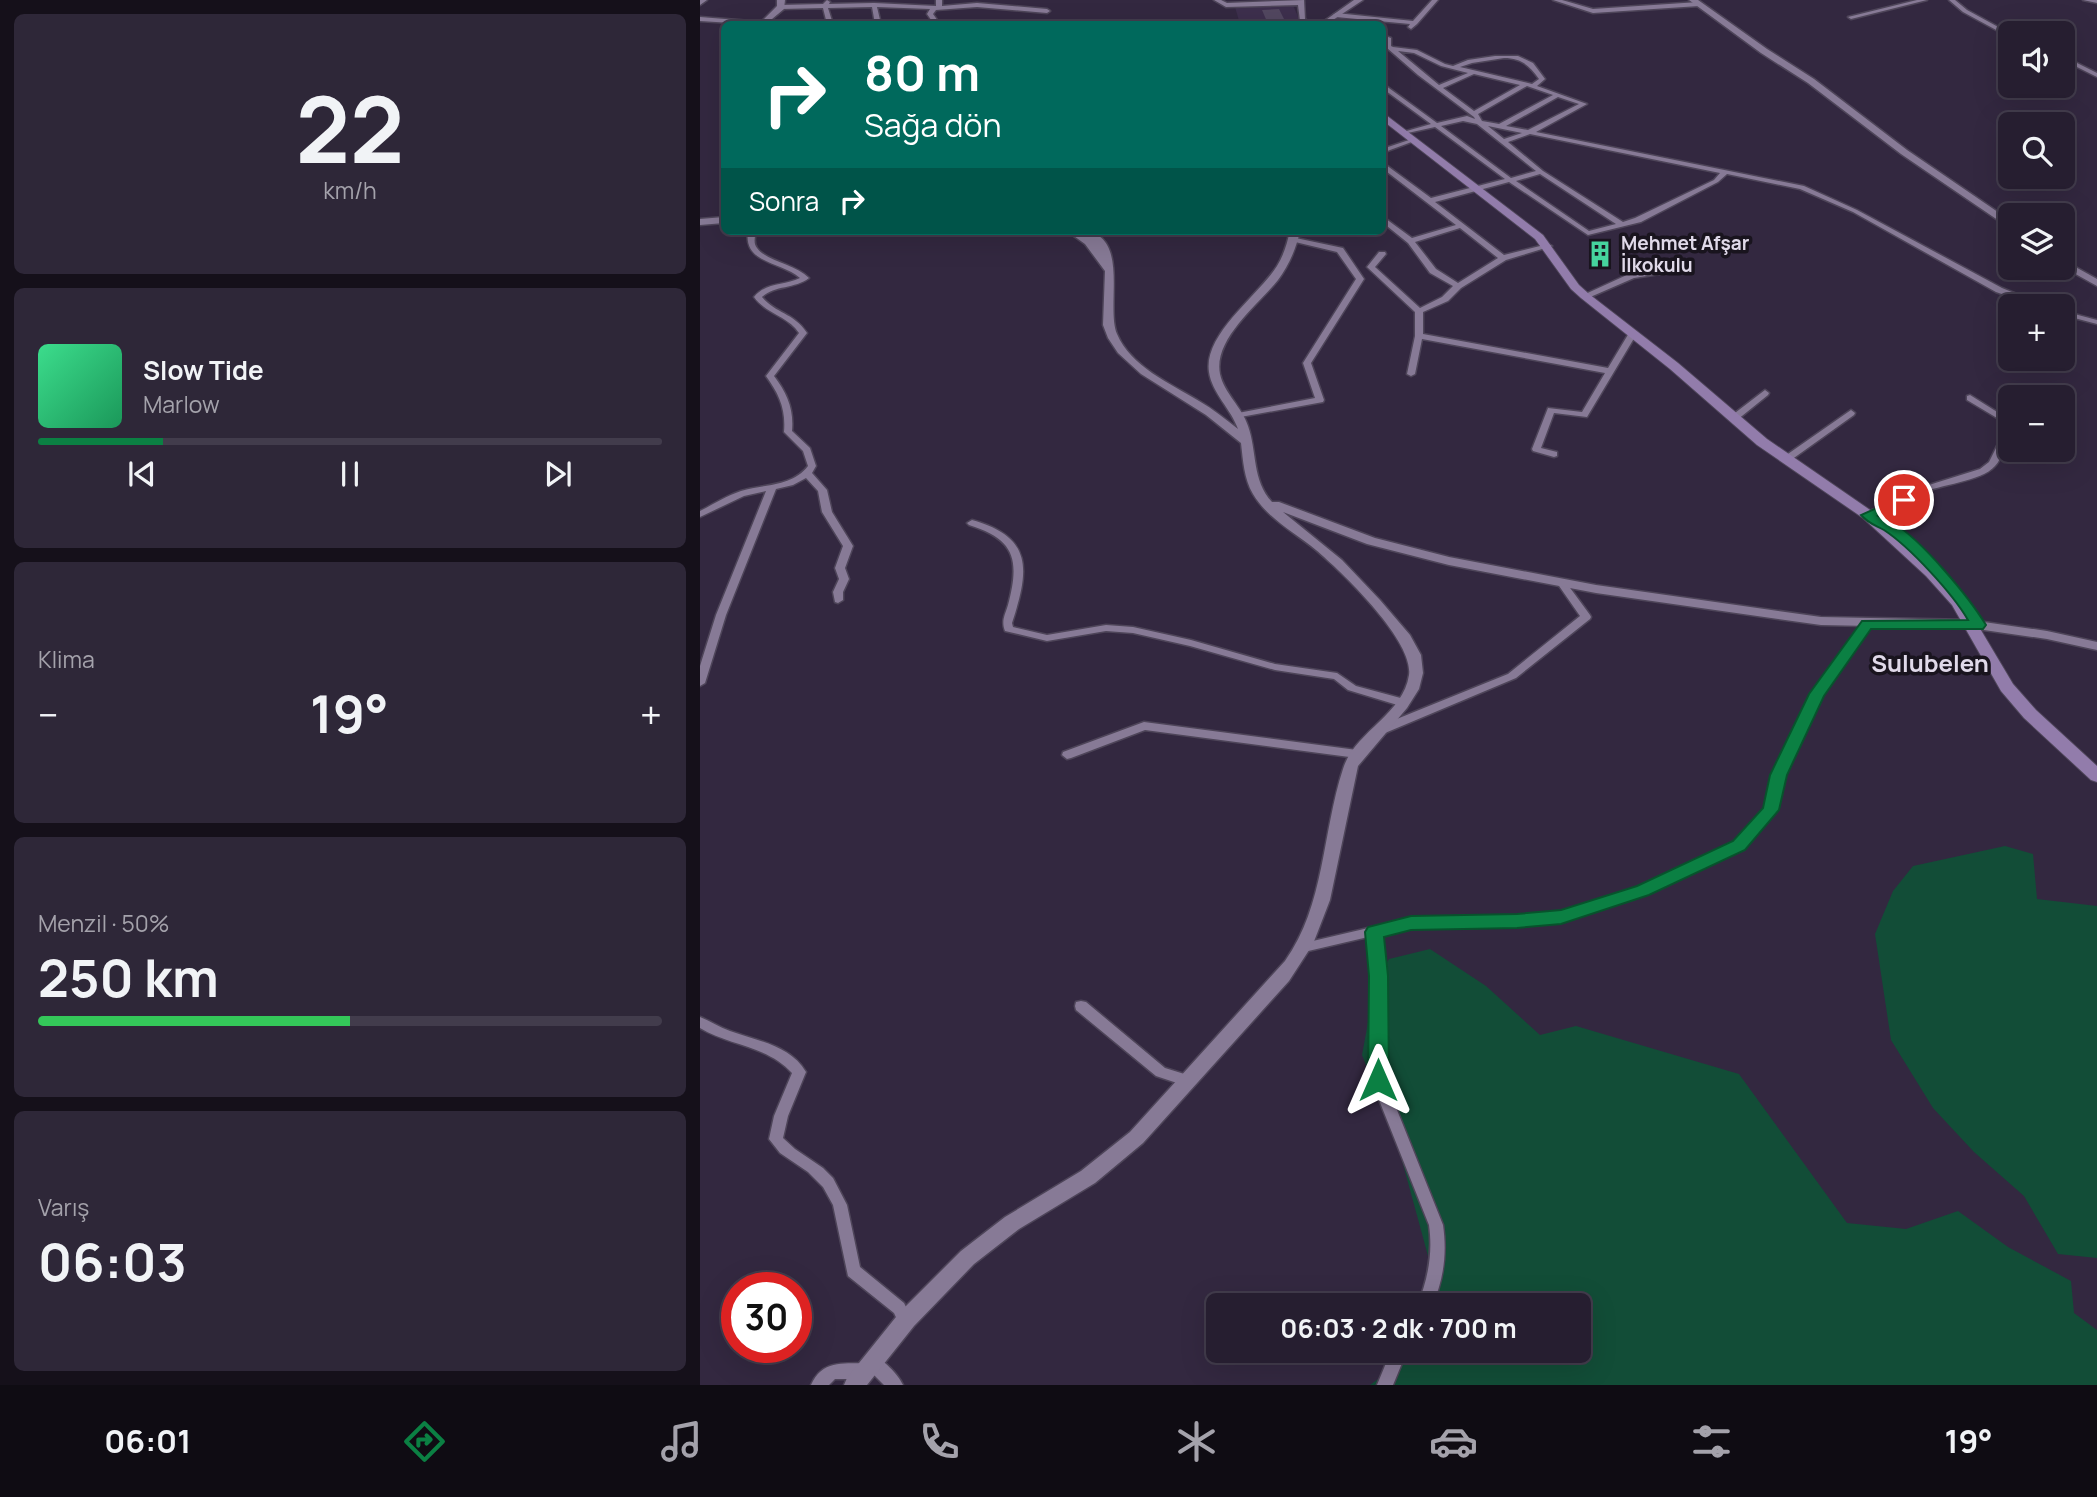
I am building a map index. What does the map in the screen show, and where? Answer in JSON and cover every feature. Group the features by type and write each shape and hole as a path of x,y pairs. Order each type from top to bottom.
{"main road":[{"path":"1386,118 1548,246 1575,287 1585,296 1734,418 1872,519 1946,588 2029,703 2097,767"},
{"path":"1974,624 2007,687 2030,713 2097,776"}],"street":[{"path":"700,3 704,0"},
{"path":"939,0 939,8"},
{"path":"1217,0 1226,5 1301,1 1304,21"},
{"path":"1327,21 1359,0"},
{"path":"1410,30 1435,0"},
{"path":"1556,0 1593,10 1696,2 1811,81 1904,152 1998,217"},
{"path":"1851,17 1924,0"},
{"path":"1952,0 1965,11 1998,29"},
{"path":"2086,0 2097,1"},
{"path":"765,21 781,3 939,8"},
{"path":"827,3 830,21"},
{"path":"874,5 877,21"},
{"path":"935,21 930,14 934,8 977,5 1047,11"},
{"path":"1336,15 1367,21"},
{"path":"700,19 725,21"},
{"path":"1386,22 1415,23"},
{"path":"1387,47 1415,51 1429,60 1453,68 1530,85 1584,104 1528,133 1503,142"},
{"path":"1387,47 1477,117 1541,172 1623,225"},
{"path":"1386,149 1436,125 1477,117 1542,79 1532,63 1514,55 1462,63 1453,68"},
{"path":"2075,64 2097,75"},
{"path":"1503,78 1506,68"},
{"path":"1439,87 1472,73"},
{"path":"1386,88 1510,180 1588,233 1623,225 1716,181 1725,172"},
{"path":"1499,127 1558,95"},
{"path":"1477,117 1499,127 1802,187 1855,211 2010,294"},
{"path":"1386,167 1503,258"},
{"path":"1429,201 1541,172"},
{"path":"701,222 721,216"},
{"path":"701,222 721,220"},
{"path":"1386,221 1412,240 1433,271 1458,286"},
{"path":"1412,240 1461,226"},
{"path":"700,514 742,493 798,480 808,474 812,466 807,450 788,432 789,420 782,393 770,376 803,333 789,316 766,307 758,298 768,289 805,278 790,267 752,249 750,235"},
{"path":"1078,235 1088,242 1108,272"},
{"path":"1091,235 1102,243 1109,256 1108,324 1112,336 1128,358 1210,413 1244,440"},
{"path":"854,1385 932,1293 979,1248 1012,1223 1098,1170 1189,1081 1287,971 1304,947 1328,884 1345,783 1357,754 1404,703 1417,678 1418,660 1413,648 1356,580 1329,554 1264,501 1253,480 1238,416 1217,386 1213,365 1219,345 1234,323 1278,274 1295,235 1340,250 1360,279 1307,363 1321,400 1238,416"},
{"path":"1419,312 1445,299 1458,286 1503,258 1548,246"},
{"path":"1382,254 1371,267 1419,312 1419,335 1411,374"},
{"path":"1585,296 1632,276 1688,267"},
{"path":"2075,270 2097,283"},
{"path":"2075,316 2097,322"},
{"path":"1419,335 1609,371"},
{"path":"1554,454 1536,449 1551,410 1584,415 1633,335"},
{"path":"1734,418 1765,393"},
{"path":"1872,519 1916,492 1968,477 1993,463 2008,427 2006,420 1970,398"},
{"path":"1788,458 1851,413"},
{"path":"808,474 822,490 827,512 849,545 840,568 844,579 838,592 838,600"},
{"path":"700,683 722,615 772,487"},
{"path":"1264,501 1371,541 1449,561 1562,583 1701,606 1821,621 1974,624 2097,646"},
{"path":"972,523 987,526 1002,534 1017,553 1020,564 1007,623 1009,629 1016,633 1047,638 1106,628 1133,630 1275,667 1337,676 1352,688 1404,703"},
{"path":"1375,733 1513,676 1586,617 1562,583"},
{"path":"1304,947 1411,923 1517,921 1561,917 1643,890 1739,845 1771,810 1778,775 1817,694 1867,624"},
{"path":"1067,755 1144,726 1357,754"},
{"path":"1374,932 1379,976 1378,1080 1436,1225 1440,1249 1430,1293"},
{"path":"1081,1006 1161,1072 1189,1081"},
{"path":"700,1022 737,1040 790,1059 799,1072 781,1116 776,1139 784,1150 803,1160 832,1186 844,1211 853,1271 899,1308 906,1323"},
{"path":"1385,1385 1394,1363"},
{"path":"819,1385 831,1372 868,1366 895,1385"}],"shaded area":[{"path":"1293,5 1300,21 1239,21 1235,7"}],"green space":[{"path":"2005,846 2033,854 2037,899 2097,906 2097,1258 2058,1254 2024,1196 1974,1152 1933,1108 1891,1040 1875,934 1893,891 1913,866"},
{"path":"1430,949 1486,986 1540,1035 1576,1026 1739,1074 1847,1223 1906,1229 1958,1211 2008,1247 2071,1281 2074,1313 2097,1330 2097,1385 1370,1385 1400,1363 1591,1363 1591,1293 1432,1293 1434,1278 1400,1153 1362,1055 1375,984 1389,959"}],"building":[{"path":"1279,9 1285,21 1267,21 1262,10"}],"place":[{"name":"Mehmet Afşar İlkokulu","path":"1600,254"}],"district":[{"name":"Sulubelen","path":"1930,664"}],"route":[{"path":"1378,1080 1379,976 1374,932 1411,923 1517,921 1561,917 1643,890 1739,845 1771,810 1778,775 1817,694 1867,624 1978,625 1964,601 1948,583 1888,526 1876,522 1868,515 1904,500"}]}
